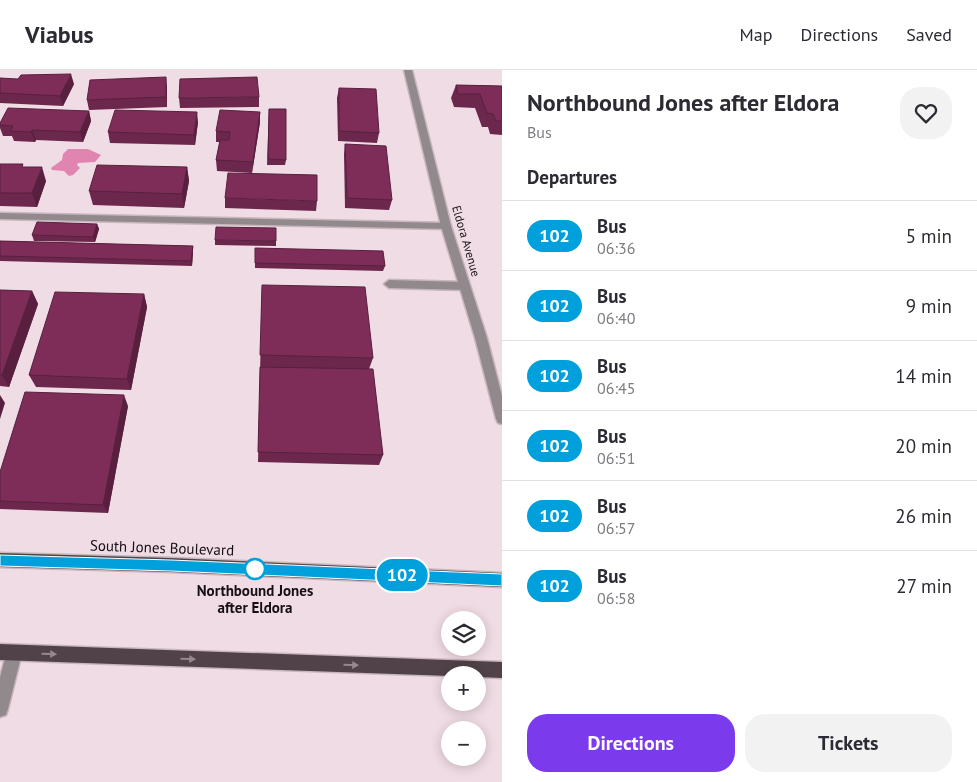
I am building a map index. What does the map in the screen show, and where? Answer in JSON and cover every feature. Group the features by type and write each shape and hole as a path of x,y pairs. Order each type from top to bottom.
{"main road":[{"name":"South Jones Boulevard","path":"0,560 171,565 502,580"},
{"path":"7,652 502,670"}],"street":[{"name":"Eldora Avenue","path":"408,70 446,226 482,338 502,419"},
{"path":"0,216 446,226"},
{"path":"389,284 464,286"},
{"path":"0,709 7,652"}],"shaded area":[{"path":"68,149 88,149 101,155 95,162 78,163 77,165 80,168 73,175 69,176 64,171 52,170 51,168 62,160 63,154"}],"building":[{"path":"71,74 60,96 0,93 0,78 18,79 21,75"},
{"path":"166,77 166,97 87,100 90,80"},
{"path":"257,77 259,97 179,98 180,79"},
{"path":"456,85 502,86 502,121 496,121 493,114 487,113 480,94 458,94"},
{"path":"339,88 376,89 379,133 339,131"},
{"path":"8,108 89,111 80,132 32,130 31,132 10,131 13,126 0,125"},
{"path":"269,109 286,109 286,160 268,159"},
{"path":"115,110 197,112 194,135 108,132"},
{"path":"220,110 260,112 253,162 216,160 220,140 229,140 230,132 216,131"},
{"path":"345,144 386,146 392,200 347,198"},
{"path":"0,164 23,164 22,167 42,167 32,193 0,193"},
{"path":"97,165 187,167 182,194 89,191"},
{"path":"228,173 317,175 317,201 225,198"},
{"path":"37,222 97,224 93,237 32,235"},
{"path":"216,227 276,228 276,241 215,240"},
{"path":"0,241 193,246 191,261 0,256"},
{"path":"255,248 383,251 385,266 255,263"},
{"path":"262,285 365,287 373,358 260,355"},
{"path":"0,290 32,291 2,375 0,375"},
{"path":"55,292 144,294 127,379 29,375"},
{"path":"260,367 373,369 383,455 258,452"},
{"path":"25,392 124,395 103,505 0,501 0,472"}],"bus line":[{"name":"102","path":"0,560 171,565 502,580"}],"place":[{"name":"Northbound Jones after Eldora","path":"255,569"}]}
